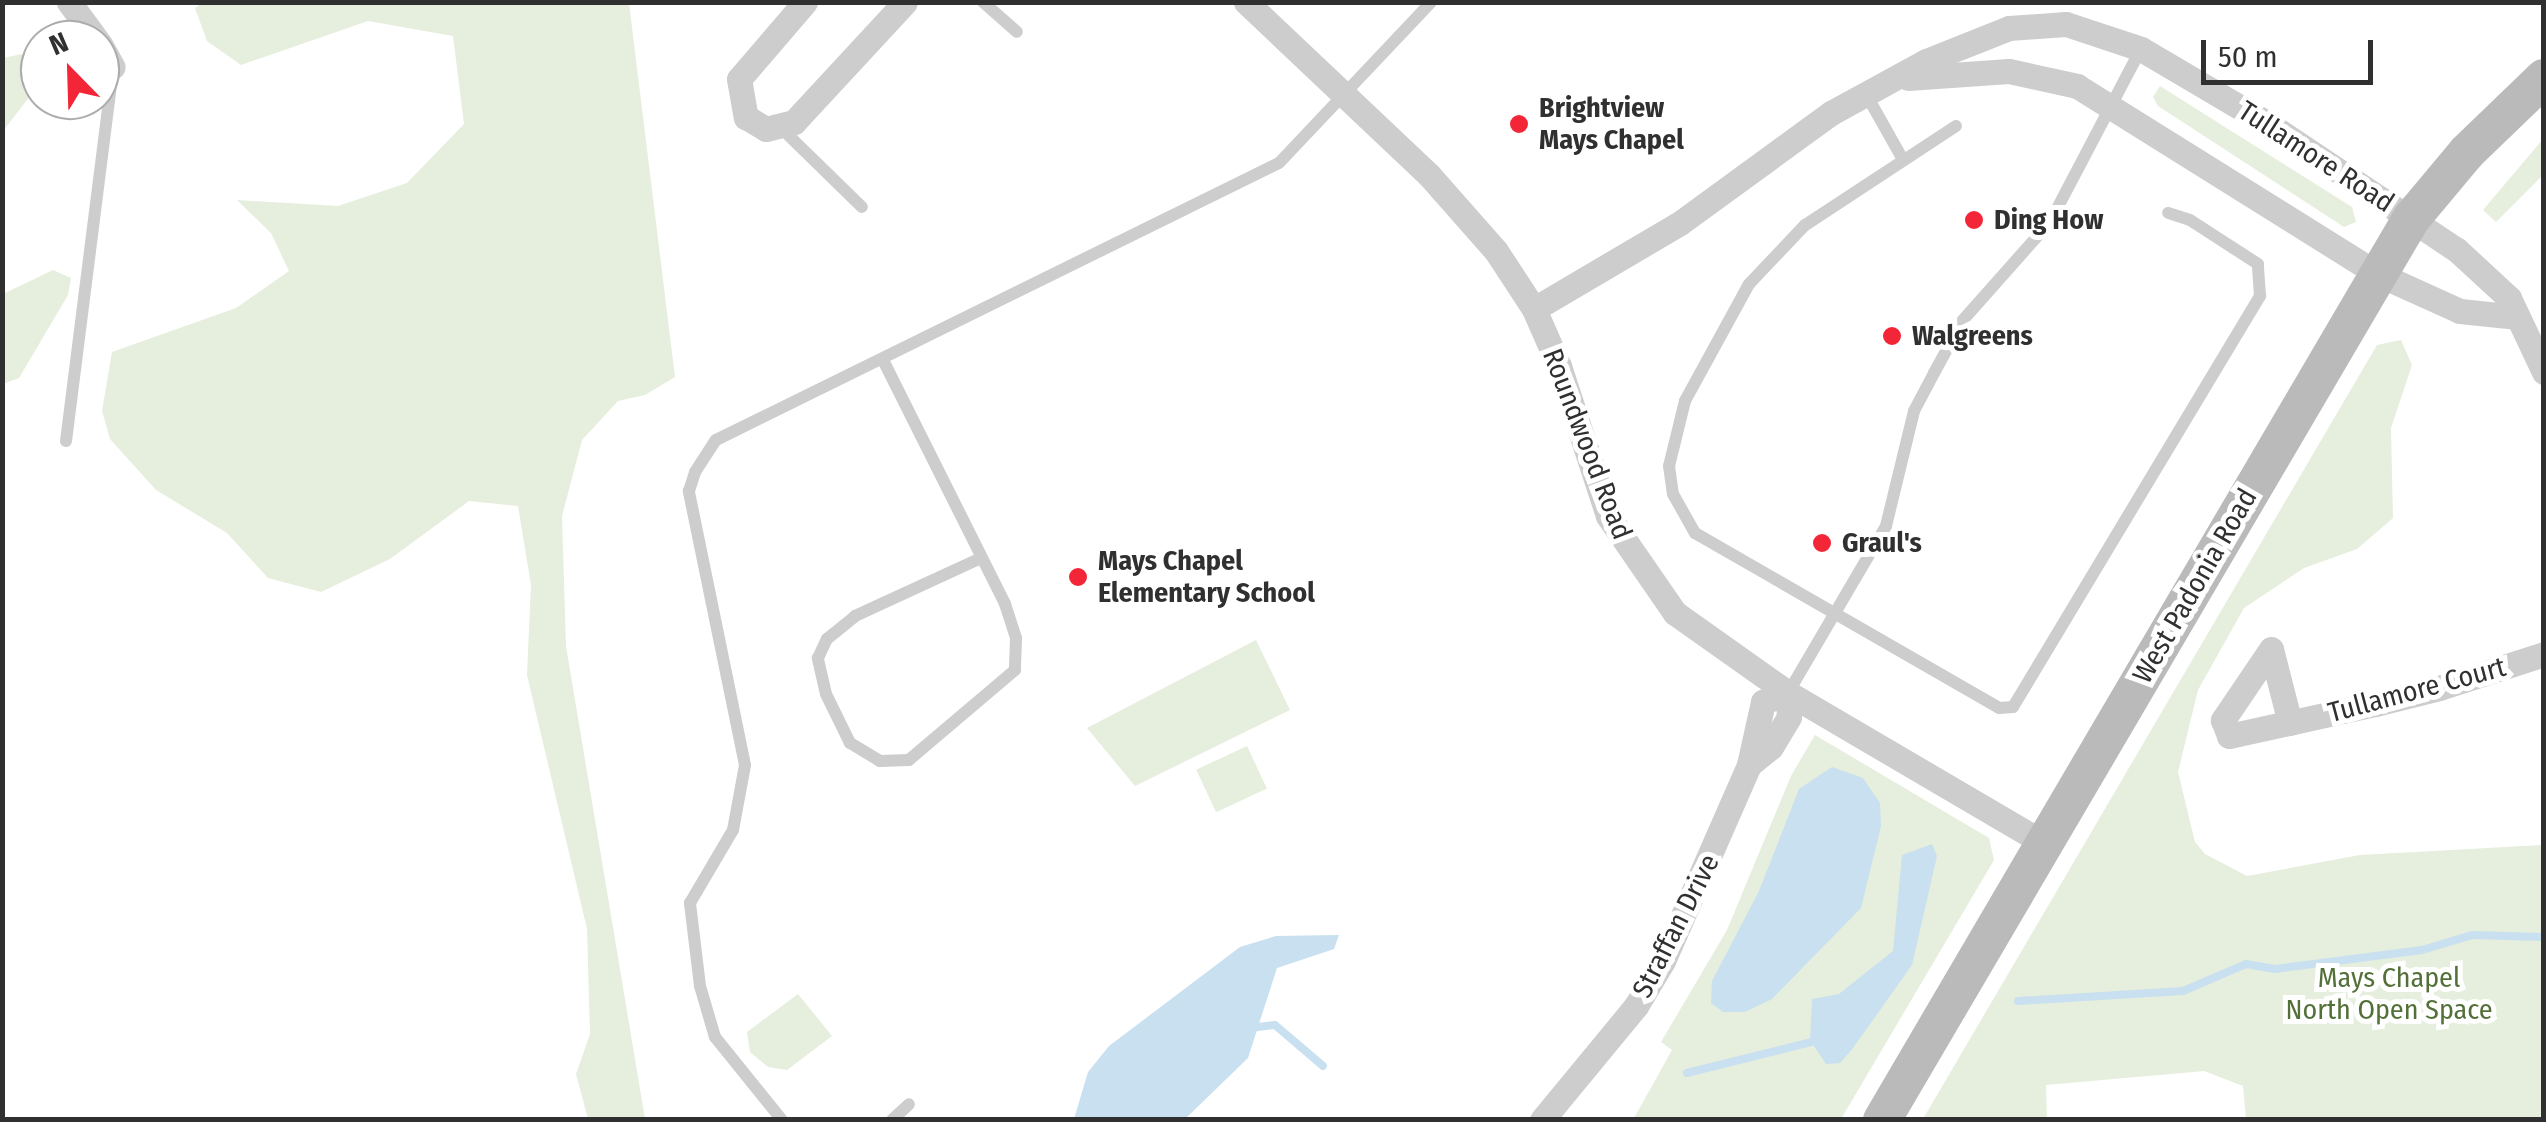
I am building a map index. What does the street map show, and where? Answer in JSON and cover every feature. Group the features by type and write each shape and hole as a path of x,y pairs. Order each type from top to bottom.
{"main road":[{"name":"West Padonia Road","path":"1882,1120 2411,220 2544,78"}],"street":[{"path":"805,2 739,80 746,117 766,129 780,128 905,2"},
{"name":"Roundwood Road","path":"1246,2 1462,208 1534,309 1593,478 1629,555 1675,613 1788,693 2044,843"},
{"name":"Tullamore Road","path":"1534,309 1609,269 1866,94 1959,44 2035,24 2066,24 2141,49 2270,124 2411,220"},
{"name":"Tullamore Road","path":"1890,82 2010,71 2052,78 2112,102 2378,274"},
{"path":"2411,220 2490,275 2518,317 2544,372"},
{"path":"2378,274 2460,311 2518,317"},
{"name":"Tullamore Court","path":"2290,722 2438,688 2544,654"},
{"name":"Straffan Drive","path":"1542,1120 1624,1020 1663,961 1749,765 1770,747 1789,717 1788,693"}],"lane":[{"path":"984,2 1017,32"},
{"path":"782,1120 715,1037 700,986 690,904 733,830 745,765 689,492 716,440 1279,164 1431,2"},
{"path":"1788,693 1839,613 1897,498 1920,398 1963,320 2050,222 2141,49"},
{"path":"1866,94 1902,158"},
{"path":"66,442 97,120"},
{"path":"1956,126 1902,158 1806,225 1750,284 1685,402 1669,466 1673,494 1696,533 1998,708 2013,706 2195,398 2208,387 2260,296 2258,264 2190,220 2168,213"},
{"path":"780,128 862,207"},
{"path":"884,360 982,558 1016,638 1015,670 910,760 880,761 850,743 826,694 818,658 827,639 867,610 982,558"},
{"path":"892,1120 908,1104"}],"green space":[{"path":"202,3 629,3 675,377 645,395 618,401 582,440 562,516 566,646 645,1119 588,1119 576,1074 590,1034 587,929 527,675 531,585 518,506 469,501 390,559 321,592 268,578 227,533 156,490 110,439 102,411 112,352 236,308 289,271 271,233 237,200 338,206 407,183 464,124 453,36 368,21 241,65 207,41 195,8"},
{"path":"20,54 20,109 3,131 3,58"},
{"path":"2160,86 2352,207 2356,222 2344,227 2158,106 2153,97"},
{"path":"2543,139 2543,175 2496,222 2483,210"},
{"path":"53,270 71,278 68,295 19,378 3,384 3,294"},
{"name":"Mays Chapel North Open Space","path":"2401,340 2412,365 2391,428 2393,518 2357,549 2304,568 2244,608 2198,690 2178,772 2195,842 2205,854 2247,876 2360,855 2543,845 2543,1119 2246,1119 2243,1086 2204,1071 2046,1085 2047,1119 1923,1119 2377,345"},
{"path":"1256,640 1290,710 1135,786 1087,728"},
{"path":"1815,735 1989,838 1994,860 1841,1119 1633,1120 1672,1050 1661,1042 1727,930 1791,776"},
{"path":"1247,746 1267,789 1216,812 1196,770"},
{"path":"798,994 832,1036 787,1070 768,1067 750,1052 747,1032"}],"water":[{"path":"1832,767 1863,778 1880,803 1881,826 1861,908 1772,999 1745,1012 1723,1012 1711,1003 1712,981 1759,891 1799,789"},
{"path":"1932,844 1937,856 1912,965 1840,1063 1826,1064 1810,1040 1812,999 1839,994 1893,951 1902,855"},
{"path":"1339,935 1334,949 1277,968 1248,1058 1185,1119 1074,1119 1088,1072 1109,1046 1240,947 1276,936"}],"waterway":[{"path":"2018,1001 2183,991 2246,964 2275,969 2422,950 2472,935 2544,937"},
{"path":"1250,1028 1275,1025 1323,1066"},
{"path":"1687,1073 1819,1040"}],"place":[{"name":"Brightview Mays Chapel","path":"1519,124"},
{"name":"Ding How","path":"1974,220"},
{"name":"Walgreens","path":"1892,336"},
{"name":"Graul's","path":"1822,543"},
{"name":"Mays Chapel Elementary School","path":"1078,577"}]}
